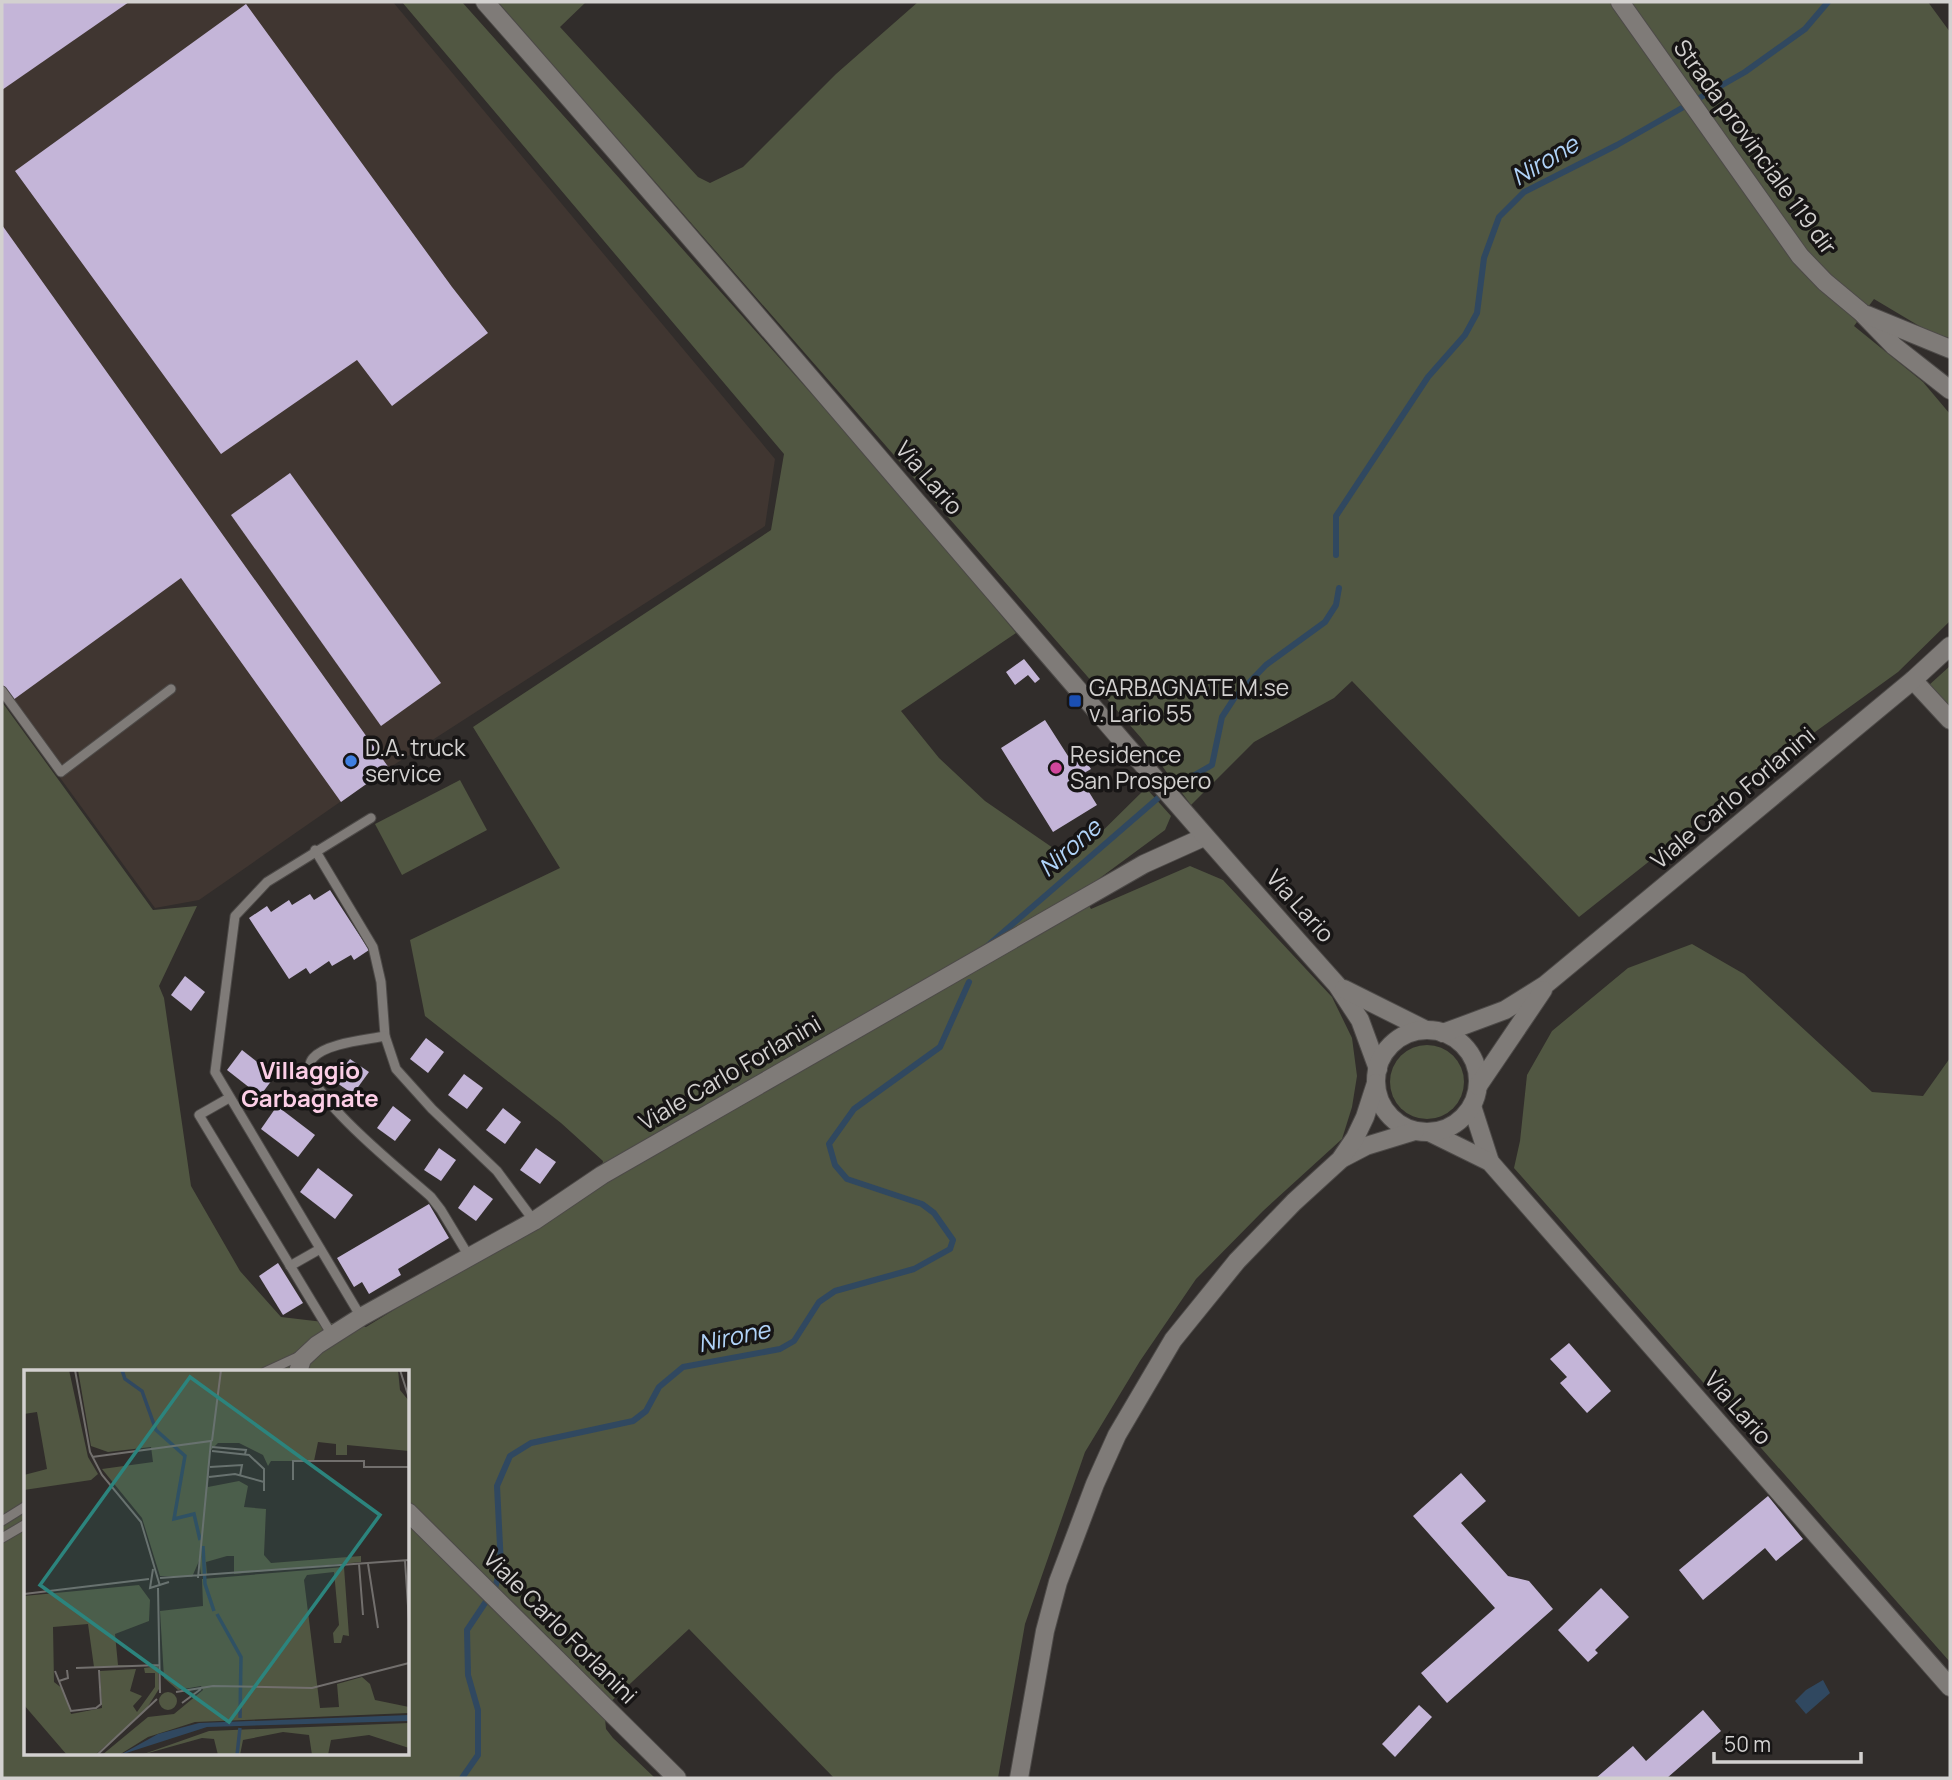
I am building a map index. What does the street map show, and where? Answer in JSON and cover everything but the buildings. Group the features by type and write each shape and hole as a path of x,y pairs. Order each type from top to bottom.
{"street":[{"name":"Via Lario","path":"485,2 680,225 1154,780 1337,985 1360,1020 1377,1076"},
{"name":"Strada provinciale 119 dir","path":"1620,2 1800,256 1894,346 1950,390"},
{"name":"Strada provinciale 119 dir","path":"1861,312 1950,349"},
{"name":"Viale Carlo Forlanini","path":"1434,1031 1505,1010 1545,985 1913,680 1950,646"},
{"path":"1913,680 1950,720"},
{"name":"Viale Carlo Forlanini","path":"285,1370 361,1317 534,1221 602,1175 1144,864 1204,836"},
{"name":"Via Lario","path":"1337,985 1362,1000 1434,1031"},
{"name":"Viale Carlo Forlanini","path":"1478,1086 1545,985"},
{"path":"1018,1778 1045,1631 1058,1582 1095,1484 1117,1435 1173,1340 1237,1261 1294,1202 1340,1160 1365,1117 1377,1076 1390,1046 1413,1032 1434,1031 1455,1038 1466,1048 1478,1072 1478,1086 1472,1106 1461,1120 1447,1129 1366,1146 1340,1160"},
{"path":"1377,1076 1379,1099 1387,1113 1399,1125 1423,1132"},
{"name":"Via Lario","path":"1472,1106 1490,1162 1950,1687"},
{"name":"Via Lario","path":"1423,1132 1490,1162"},
{"name":"Viale Carlo Forlanini","path":"410,1514 677,1778"}],"lane":[{"path":"2,691 61,772 171,689"},
{"path":"361,1317 215,1072 235,916 267,882 370,818"},
{"path":"315,850 373,947 381,982 385,1036 390,1056 400,1075 497,1171 534,1221"},
{"path":"385,1036 329,1048 314,1057 310,1063 310,1071 318,1087 352,1128 431,1197 470,1258"},
{"path":"229,1098 199,1115 332,1335"},
{"path":"290,1266 320,1249"},
{"path":"2,1521 24,1507"},
{"path":"2,1538 24,1525"}],"shaded area":[{"path":"2,2 393,2 775,459 765,526 389,768 199,900 155,908 2,698"}],"green space":[{"path":"402,2 462,2 902,495 1016,633 901,711 939,758 985,801 1072,861 1146,788 1171,816 1165,830 1081,892 1091,909 1190,866 1223,880 1332,997 1352,1038 1357,1076 1352,1107 1342,1139 1263,1211 1196,1279 1140,1361 1085,1452 1025,1624 998,1778 834,1778 689,1629 604,1708 606,1729 655,1778 2,1778 2,702 153,910 197,906 159,986 164,998 191,1186 240,1271 281,1317 366,1327 599,1184 603,1161 561,1123 425,1016 410,940 560,868 473,727 771,530 784,454"},
{"path":"498,2 586,2 560,27 698,177 710,183 743,167 836,74 918,2 1928,2 1950,32 1950,338 1931,333 1874,299 1854,326 1923,382 1950,414 1950,621 1898,672 1786,753 1579,917 1352,681 1334,698 1254,742 1191,805 1142,739"},
{"path":"1950,666 1950,709 1928,686"},
{"path":"460,780 487,830 402,875 375,824"},
{"path":"1692,944 1744,974 1872,1092 1923,1096 1950,1058 1950,1662 1514,1168 1520,1141 1527,1075 1552,1031 1628,968"},
{"path":"1427,1045 1441,1048 1453,1056 1461,1068 1464,1082 1461,1096 1453,1108 1441,1116 1427,1119 1413,1116 1401,1108 1393,1096 1390,1082 1393,1068 1401,1056 1413,1048"}],"water":[{"path":"1823,1680 1830,1693 1806,1714 1795,1701 1806,1690"}],"waterway":[{"name":"Nirone","path":"1336,555 1336,516 1428,377 1465,335 1477,313 1484,258 1499,217 1524,192 1617,145 1745,72 1805,29 1828,2"},
{"name":"Nirone","path":"985,948 1165,792 1212,765 1222,717 1235,697 1266,665 1325,622 1336,605 1339,588"},
{"name":"Nirone","path":"462,1778 478,1755 478,1710 468,1675 467,1630 495,1588 501,1566 497,1486 510,1456 531,1443 633,1421 646,1411 659,1387 683,1367 780,1349 794,1341 819,1302 835,1291 914,1269 950,1249 953,1240 934,1213 922,1204 847,1179 835,1165 829,1144 854,1109 940,1047 969,982"}],"place":[{"name":"GARBAGNATE M.se v. Lario 55","path":"1075,701"},
{"name":"D.A. truck service","path":"351,761"},
{"name":"Residence San Prospero","path":"1056,768"}],"district":[{"name":"Villaggio Garbagnate","path":"310,1085"}]}
